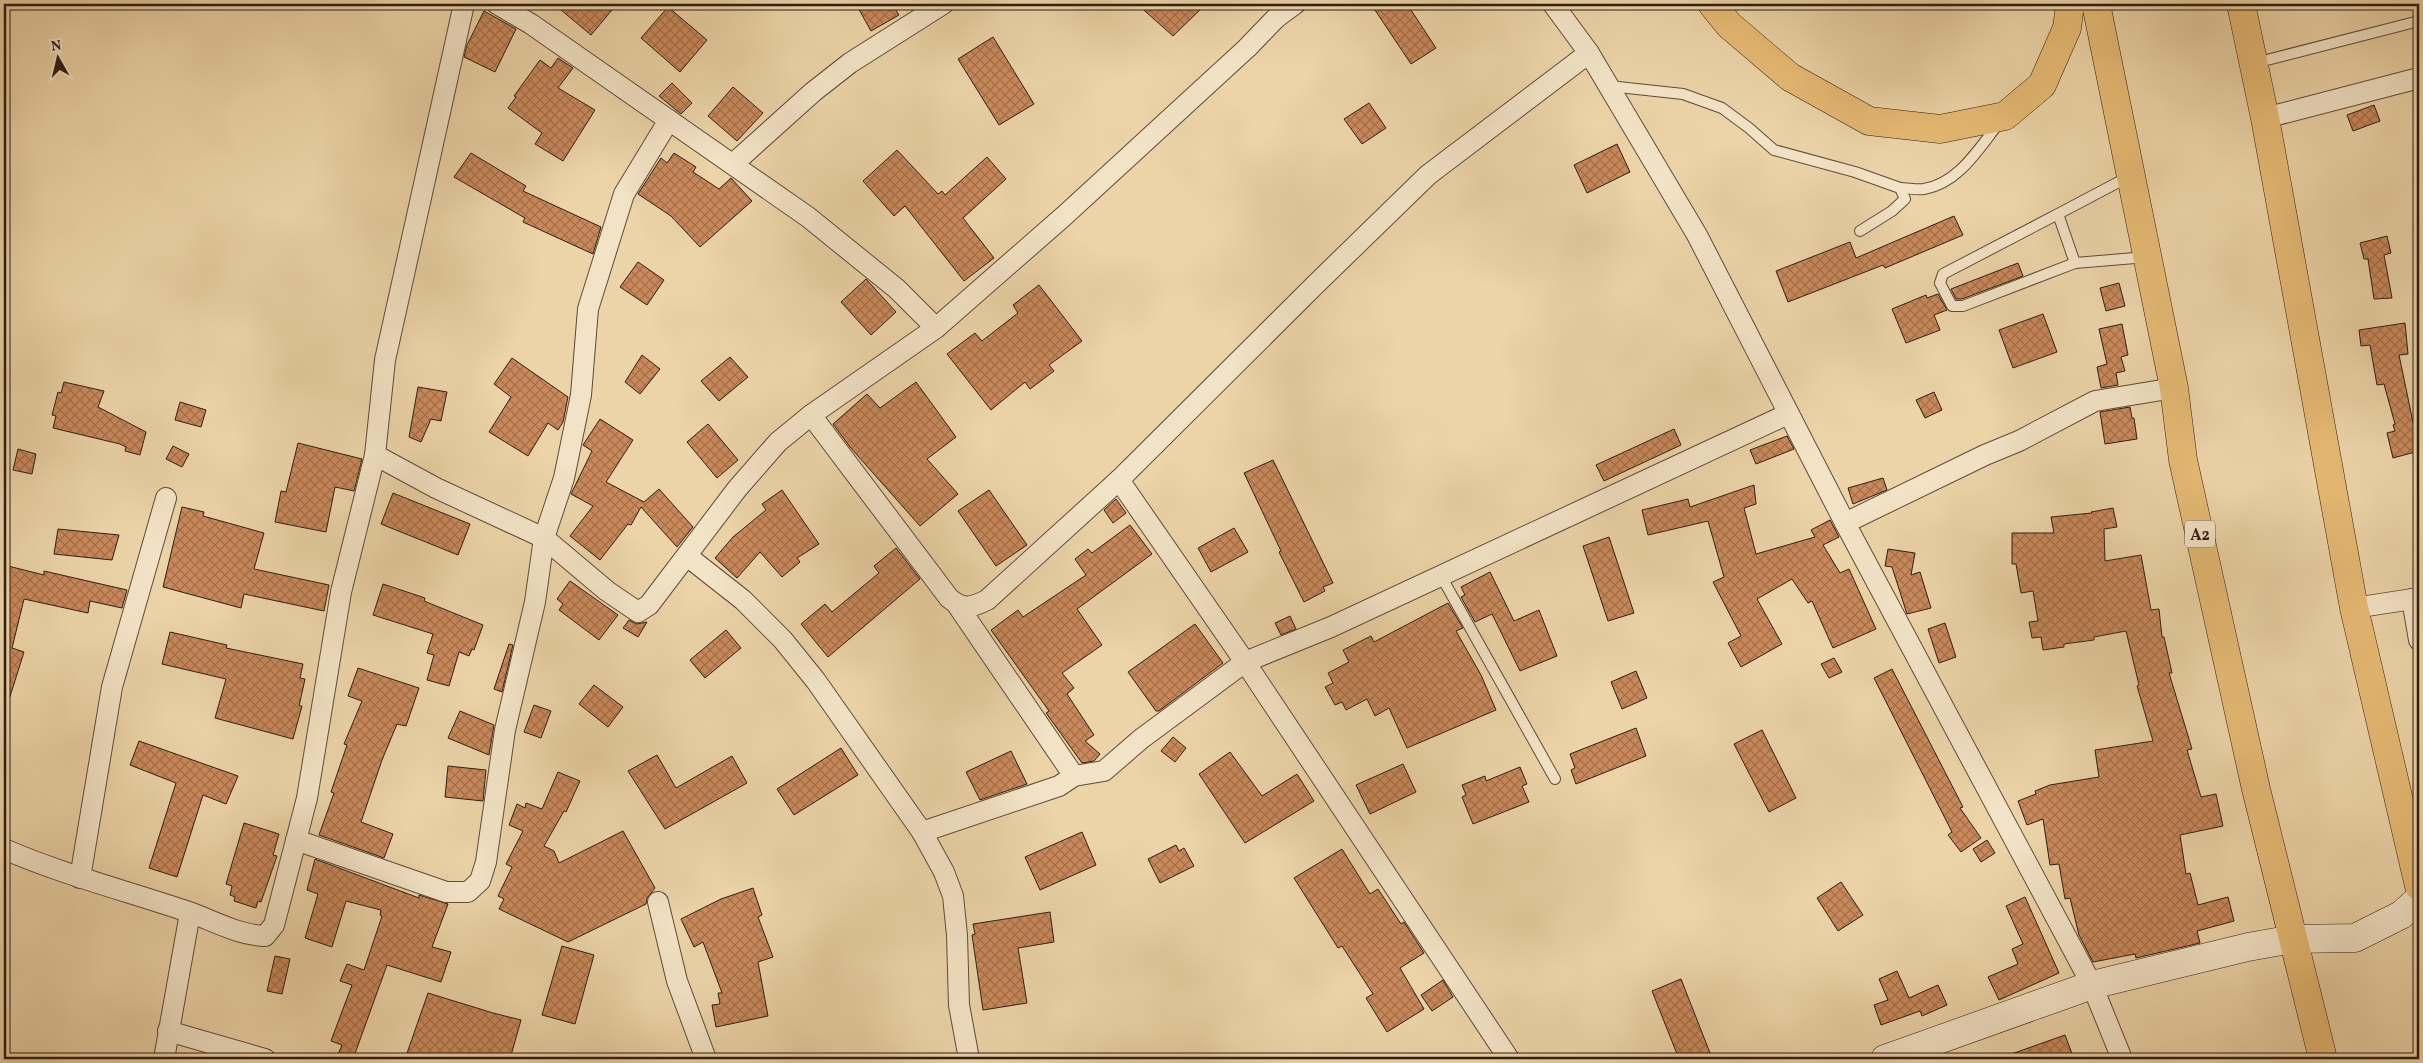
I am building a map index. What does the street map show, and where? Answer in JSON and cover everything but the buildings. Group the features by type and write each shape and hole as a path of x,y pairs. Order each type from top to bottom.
{"highway":[{"path":"1712,4 1729,25 1790,77 1869,121 1940,129 2005,116 2042,86 2067,28 2070,4"},
{"name":"A2","path":"2096,4 2174,388 2184,460 2256,789 2323,1059"},
{"path":"2241,4 2265,118 2354,608 2419,886"},
{"path":"2254,64 2256,4"}],"street":[{"path":"4,849 80,878 190,913 249,936 265,936 274,925 307,798 341,592 375,455 385,360 464,4"},
{"path":"497,4 532,24 733,164 852,251 898,289 936,328"},
{"path":"733,164 813,92 850,63 893,33 943,4"},
{"path":"375,455 436,488 544,538 607,591 638,612 648,605 759,463 778,442 811,415 936,328 1064,216 1247,48 1271,11 1295,4"},
{"path":"1560,9 1589,53 1697,235 1845,523 2092,985 2122,1059"},
{"path":"958,606 967,608 987,600 1120,480 1428,175 1589,53"},
{"path":"2265,118 2419,78"},
{"path":"296,840 446,892 468,892 480,881 486,862 505,730 535,602 544,538 564,478 581,394 588,309 624,194 669,120"},
{"path":"1845,523 2018,441 2095,401 2174,388"},
{"path":"922,832 1059,786 1074,776 1104,771 1141,738 1246,662 1331,627 1788,414"},
{"path":"811,415 949,598 958,606 1074,776"},
{"path":"1120,480 1246,662 1509,1059"},
{"path":"80,878 112,687 166,498"},
{"path":"687,556 742,600 783,640 816,681 922,832 944,872 953,896 957,935 959,1005 969,1059"},
{"path":"2354,608 2416,598 2419,640"},
{"path":"1889,1059 2092,985 2248,947 2294,940 2355,938 2401,915 2419,899"},
{"path":"658,902 677,981 706,1059"},
{"path":"164,1059 190,913"},
{"path":"168,1031 265,1059"}],"lane":[{"path":"2254,64 2419,20"},
{"path":"1609,86 1683,94 1722,108 1774,150 1855,172 1900,188 1924,189 1945,182 1962,169 2005,116"},
{"path":"2131,176 1943,274 1940,283 1949,303 1957,306 2075,263 2147,256"},
{"path":"1860,231 1892,212 1905,199 1900,188"},
{"path":"2058,214 2075,263"},
{"path":"1442,576 1555,779"}]}
